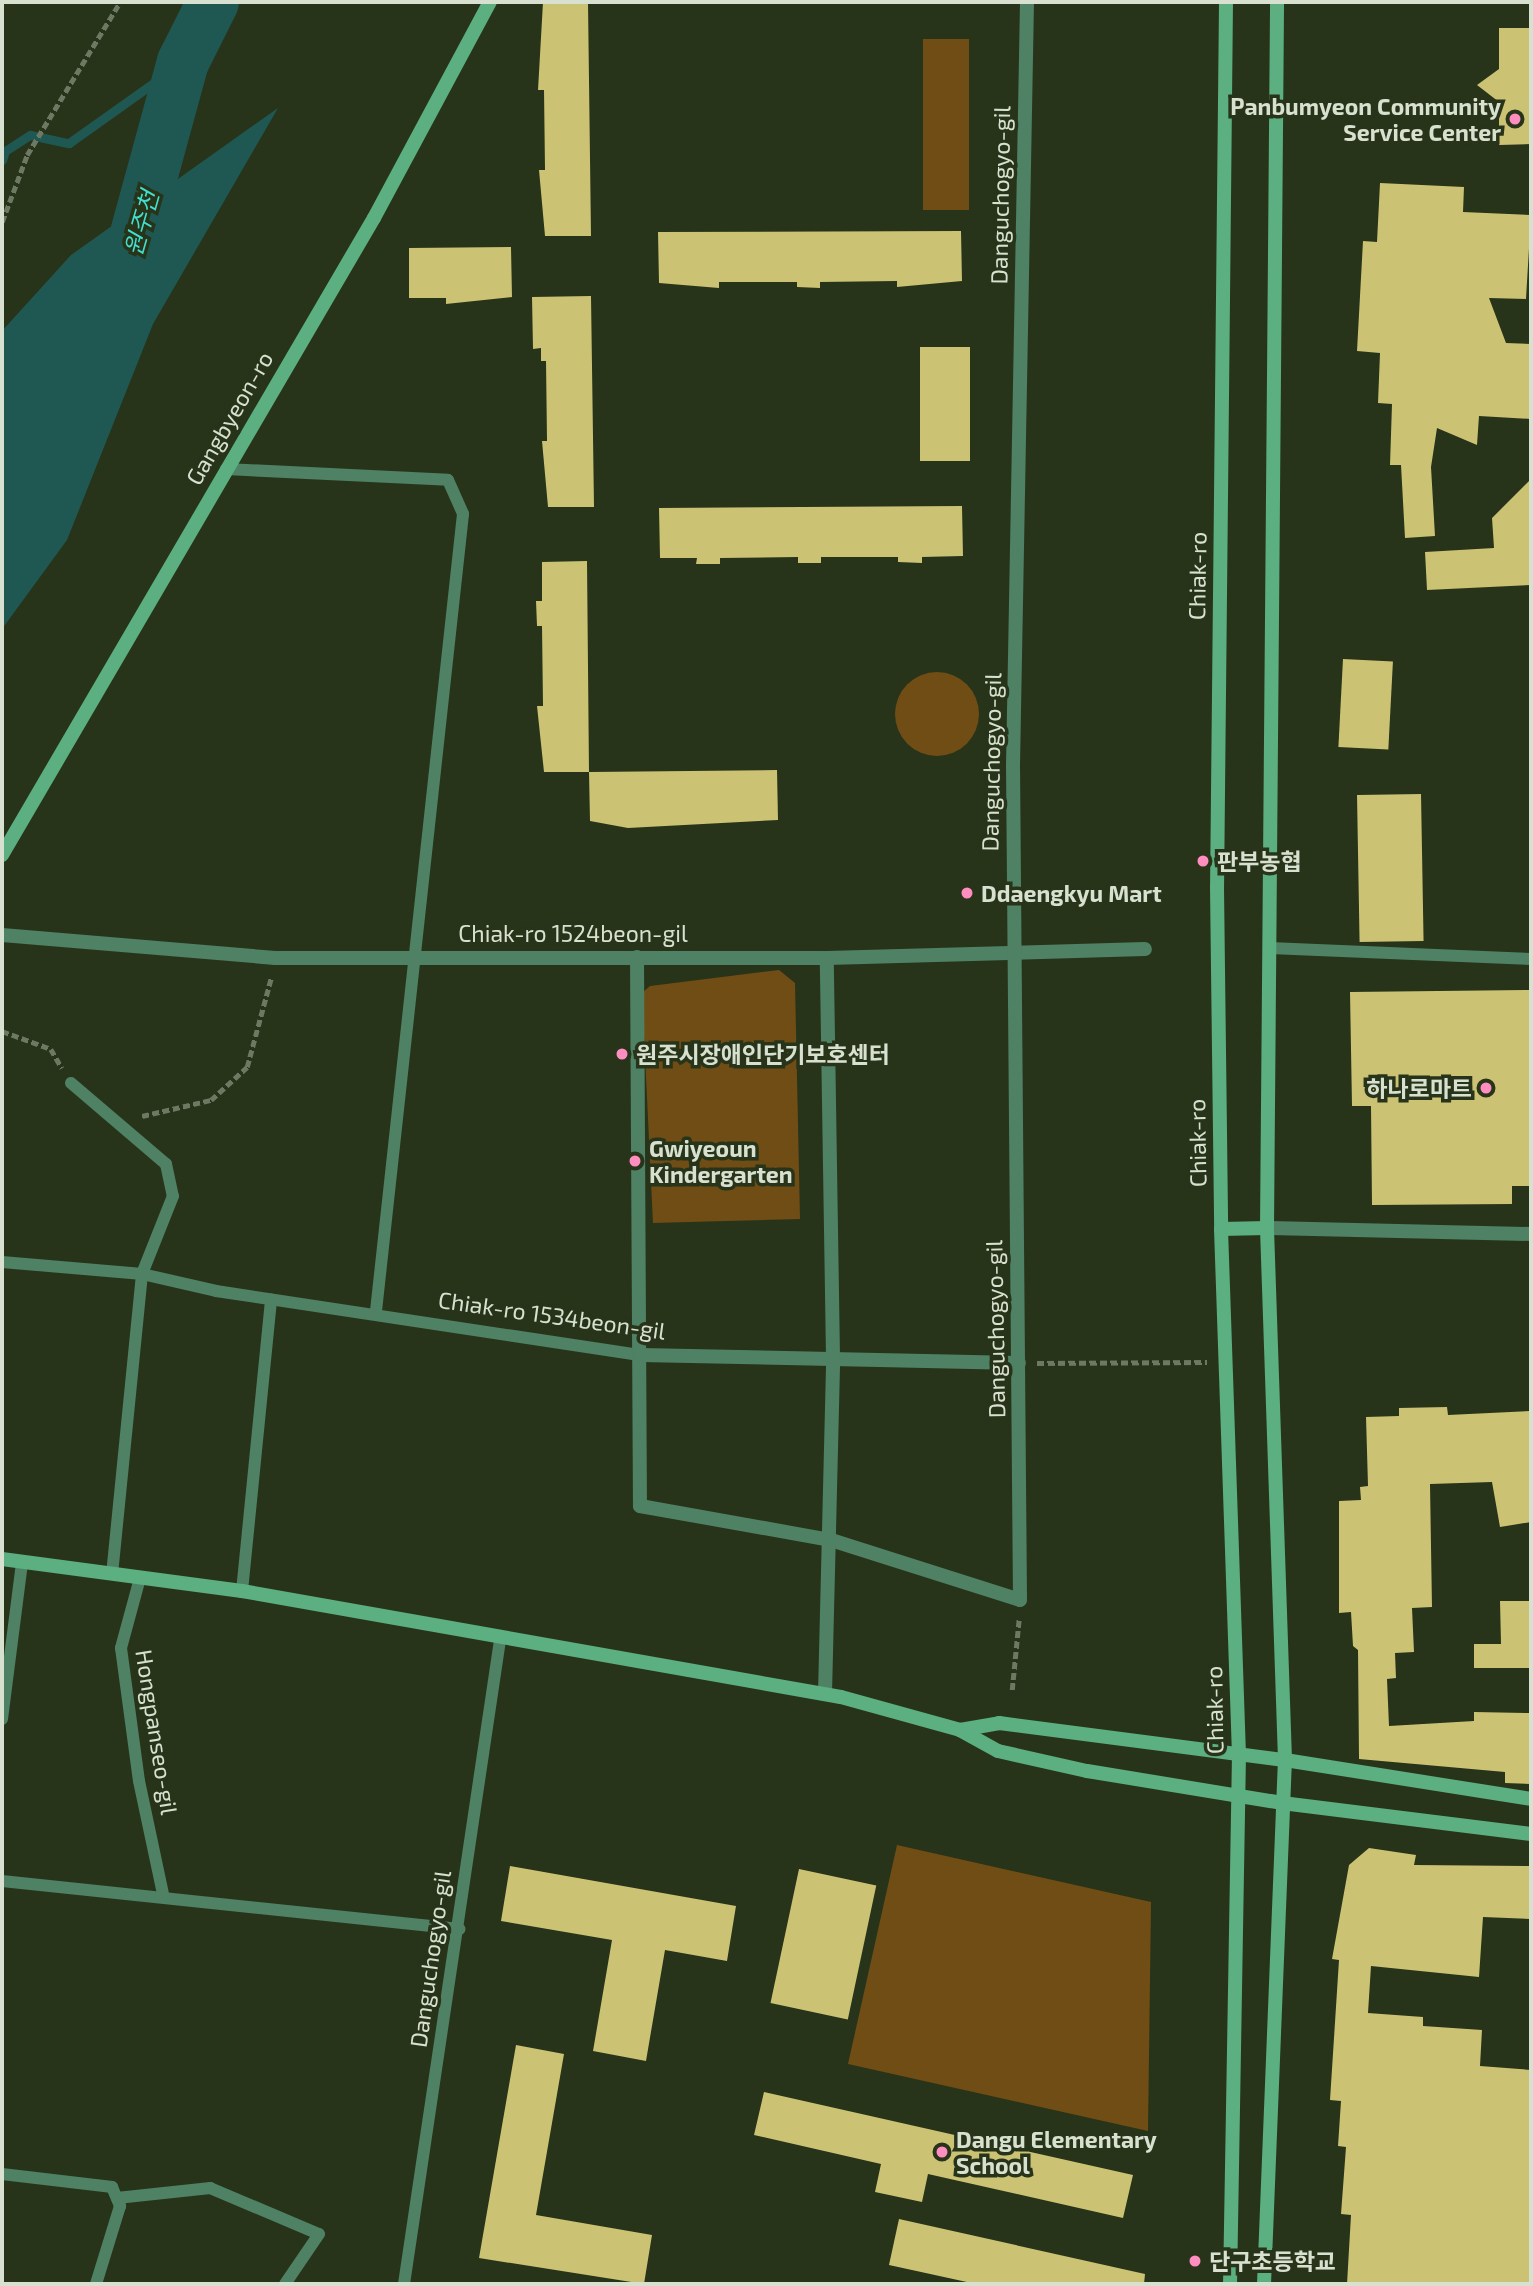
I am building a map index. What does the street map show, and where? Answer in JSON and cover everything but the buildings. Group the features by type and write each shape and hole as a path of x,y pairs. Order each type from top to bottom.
{"main road":[{"name":"Gangbyeon-ro","path":"2,855 374,218 490,2"},
{"name":"Chiak-ro","path":"1226,2 1217,887 1220,1229 1239,1754 1230,2284"},
{"path":"1264,2284 1285,1760 1268,1228 1277,2"},
{"path":"1220,1229 1268,1228"},
{"path":"2,1559 242,1591 500,1640 825,1694 960,1730 999,1751 1237,1796 1531,1833"},
{"path":"960,1730 999,1723 1285,1760 1531,1799"}],"street":[{"name":"Danguchogyo-gil","path":"1020,1600 1013,951 1027,2"},
{"name":"Chiak-ro 1524beon-gil","path":"2,935 275,958 418,955 827,958 1145,948"},
{"path":"637,957 640,1506 831,1540 1020,1600"},
{"path":"825,1694 834,1357 827,958"},
{"path":"1268,1228 1531,1234"},
{"name":"Chiak-ro 1534beon-gil","path":"641,1355 1018,1363"}],"lane":[{"path":"226,469 449,480 463,514 418,955 376,1311"},
{"path":"1269,948 1531,959"},
{"path":"71,1083 166,1164 173,1196 142,1274 112,1573"},
{"name":"Chiak-ro 1534beon-gil","path":"2,1262 142,1274 271,1299 376,1311 641,1355"},
{"path":"242,1591 271,1299"},
{"path":"2,1718 22,1562"},
{"name":"Hongpanseo-gil","path":"140,1578 121,1648 139,1781 163,1894"},
{"name":"Danguchogyo-gil","path":"404,2284 500,1640"},
{"path":"2,1881 163,1894 459,1929"},
{"path":"2,2174 115,2193 210,2188 319,2234 285,2284"},
{"path":"96,2284 120,2206 115,2193"}],"path":[{"path":"2,222 32,147 120,2"},
{"path":"117,1122 211,1100 247,1067 275,958"},
{"path":"2,1031 51,1049"},
{"path":"1018,1363 1225,1362"},
{"path":"1012,1690 1020,1600"}],"shaded area":[{"path":"923,39 969,39 969,210 923,210"},
{"path":"937,672 953,675 967,684 976,698 979,714 976,730 967,744 953,753 937,756 921,753 907,744 898,730 895,714 898,698 907,684 921,675"},
{"path":"779,970 795,983 800,1219 653,1223 642,993 650,986"},
{"path":"897,1845 1151,1902 1148,2131 848,2064"}],"water":[{"path":"278,108 153,324 67,540 2,629 2,331 71,255"}],"waterway":[{"name":"원주천","path":"126,270 183,62 213,2"},
{"path":"2,160 5,151 30,135 69,143 183,62"}],"place":[{"name":"Panbumyeon Community Service Center","path":"1515,119"},
{"name":"판부농협","path":"1203,861"},
{"name":"Ddaengkyu Mart","path":"967,893"},
{"name":"원주시장애인단기보호센터","path":"622,1054"},
{"name":"하나로마트","path":"1486,1088"},
{"name":"Gwiyeoun Kindergarten","path":"635,1161"},
{"name":"Dangu Elementary School","path":"942,2152"},
{"name":"단구초등학교","path":"1195,2261"}]}
